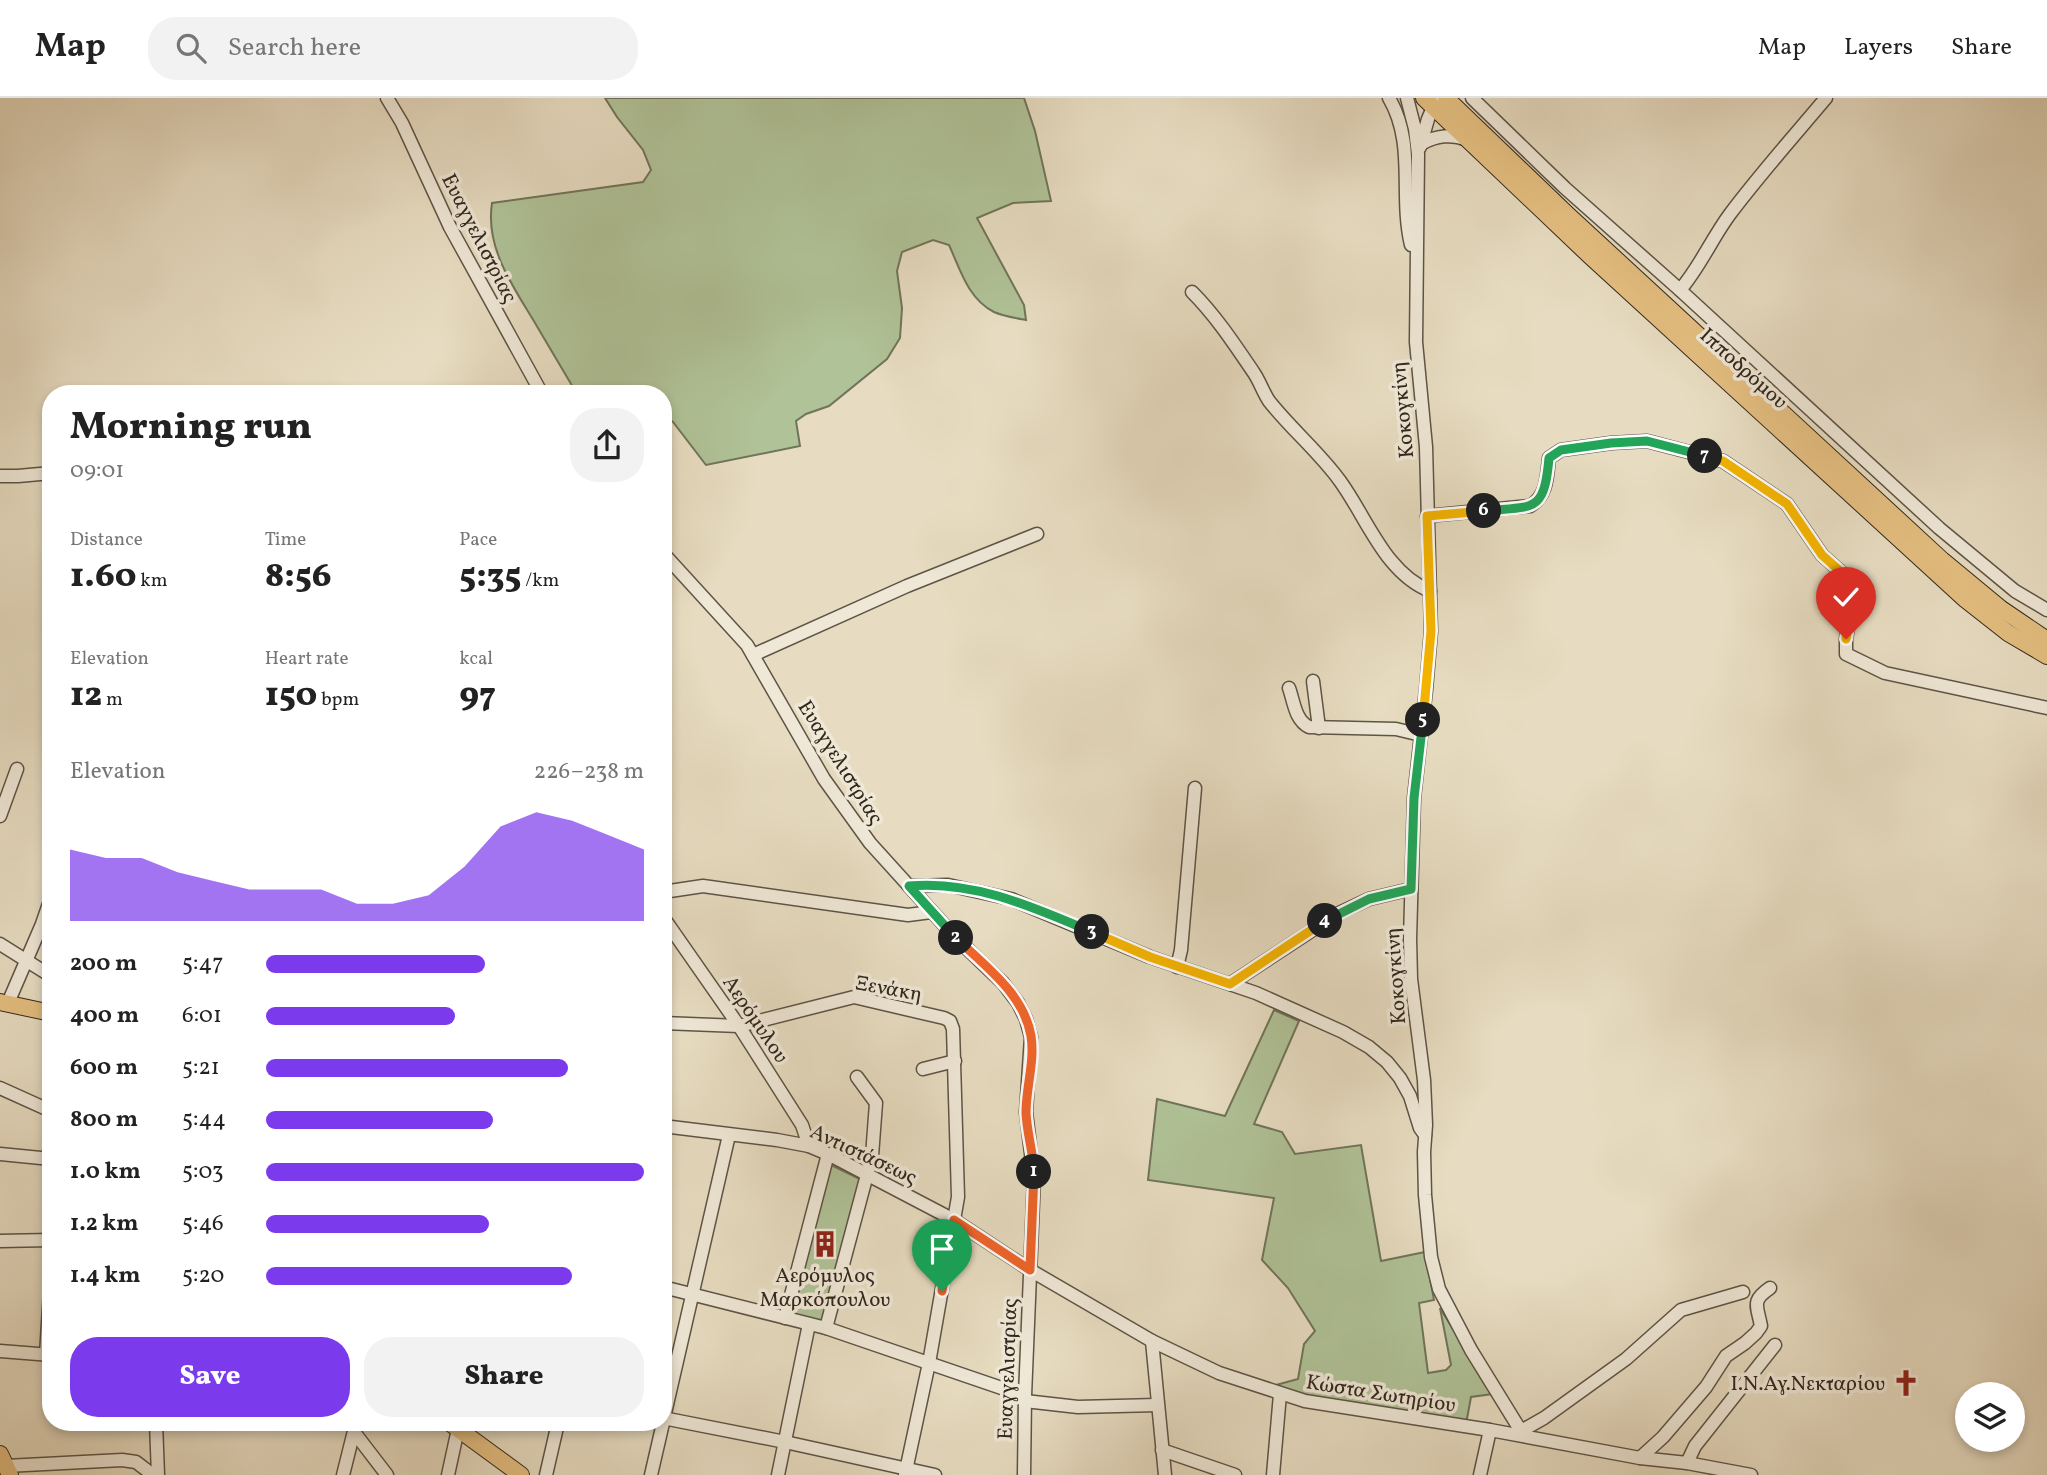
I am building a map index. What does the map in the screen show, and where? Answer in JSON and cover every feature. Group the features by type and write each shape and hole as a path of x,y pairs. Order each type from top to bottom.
{"main road":[{"name":"Ιπποδρόμου","path":"1433,100 1472,121 1568,215 1942,559 2000,608 2047,640"},
{"name":"Ιπποδρόμου","path":"1433,100 1470,141 1590,256 1966,600 2008,633 2047,656"},
{"path":"4,1003 42,1011"},
{"path":"461,1431 521,1475"}],"street":[{"name":"Ευαγγελιστρίας","path":"387,98 402,123 450,227 537,385"},
{"path":"1389,98 1398,114 1404,138 1407,225 1416,265"},
{"path":"1407,98 1420,149"},
{"path":"1460,98 1472,121"},
{"path":"1472,98 1565,188 1939,528 2015,591 2047,610"},
{"path":"1680,290 1730,214 1826,98"},
{"path":"1415,129 1433,100"},
{"path":"1420,149 1433,100"},
{"path":"1420,149 1430,139 1451,136 1470,141"},
{"name":"Κοκογκίνη","path":"1420,149 1416,342 1424,418 1430,643 1414,798 1410,939 1411,979 1424,1080 1425,1195 1431,1257 1439,1289 1471,1350 1522,1433"},
{"path":"1192,292 1222,327 1256,376 1269,401 1340,481 1374,537 1410,581 1430,592"},
{"path":"1427,516 1530,506 1538,502 1543,495 1549,458 1561,450 1647,441 1723,461 1787,504 1822,555 1859,591 1858,602 1849,622 1846,654 1885,673 2047,708"},
{"path":"0,476 42,474"},
{"path":"753,655 907,586 1037,534"},
{"name":"Ευαγγελιστρίας","path":"672,563 747,645 824,779 870,843 931,912 1009,990 1018,1003 1028,1028 1031,1055 1026,1112 1034,1178 1024,1475"},
{"path":"1313,681 1319,728"},
{"path":"1289,688 1298,717 1309,727 1396,729 1421,735"},
{"path":"0,816 17,769"},
{"path":"1177,967 1181,950 1195,788"},
{"path":"909,886 948,885 1011,900 1177,967 1230,984 1343,1032 1369,1047 1387,1062 1400,1078 1425,1135"},
{"path":"672,891 703,886 908,915 931,912"},
{"path":"1230,984 1337,914 1369,899 1411,889"},
{"path":"4,1003 27,961 42,924"},
{"name":"Αερόμυλου","path":"672,930 739,1026 802,1125 809,1146"},
{"path":"0,944 42,970"},
{"name":"Ξενάκη","path":"672,1023 739,1026 854,997 950,1021 955,1061"},
{"path":"906,1472 929,1363 958,1196 955,1061 923,1069"},
{"path":"826,1328 872,1156 876,1104 858,1077"},
{"path":"0,1088 42,1107"},
{"name":"Αντιστάσεως","path":"672,1127 809,1146 954,1220 1030,1270"},
{"path":"672,1381 729,1135"},
{"path":"0,1154 42,1158"},
{"path":"785,1318 828,1154"},
{"path":"0,1241 42,1240"},
{"name":"Κώστα Σωτηρίου","path":"1030,1270 1152,1341 1219,1373 1280,1394 1316,1403 1522,1433 1640,1458 1687,1463 1751,1475"},
{"path":"1640,1458 1663,1437 1706,1387 1726,1356 1756,1333 1761,1326 1756,1305 1759,1296 1770,1288"},
{"path":"672,1289 826,1328 1025,1398 1078,1407 1157,1405"},
{"path":"1522,1433 1626,1359 1681,1310 1743,1293"},
{"path":"778,1475 809,1324"},
{"path":"1152,1341 1165,1475"},
{"path":"1687,1463 1695,1446 1775,1345"},
{"path":"0,1351 42,1354"},
{"path":"1273,1475 1280,1394"},
{"path":"672,1422 785,1442 906,1472 935,1475"},
{"path":"1480,1475 1490,1430"},
{"path":"155,1475 156,1431"},
{"path":"342,1475 354,1431"},
{"path":"357,1431 387,1475"},
{"path":"448,1475 453,1431"},
{"path":"546,1475 556,1431"},
{"path":"651,1475 661,1431"},
{"path":"1162,1450 1235,1475"},
{"path":"5,1465 121,1460 136,1462 155,1475"}],"green space":[{"path":"605,98 1024,98 1035,131 1051,201 1013,203 977,218 1024,305 1026,320 1005,316 985,306 966,283 949,245 933,240 902,252 897,271 902,308 900,338 887,359 829,406 806,414 796,421 800,446 706,465 672,421 672,385 572,385 510,281 493,236 492,203 643,182 651,170 643,150"},
{"path":"1274,1010 1299,1021 1254,1124 1282,1132 1295,1154 1361,1145 1381,1261 1425,1252 1434,1300 1419,1303 1428,1373 1446,1370 1451,1365 1440,1308 1493,1394 1471,1397 1466,1424 1278,1391 1276,1385 1298,1379 1304,1344 1315,1331 1288,1288 1262,1260 1274,1198 1148,1180 1157,1099 1225,1116"},
{"path":"829,1164 862,1180 824,1322 789,1314"}],"place":[{"name":"Αερόμυλος Μαρκόπουλου","path":"825,1244"},
{"name":"Ι.Ν.Αγ.Νεκταρίου","path":"1906,1383"}],"route":[{"path":"942,1291 954,1220 1030,1270 1034,1178 1026,1112 1031,1037 1026,1019 1009,990 954,937 909,886 948,885 1011,900 1150,957 1230,984 1337,914 1380,895 1411,889 1416,779 1430,643 1427,516 1530,506 1538,502 1543,495 1549,458 1561,450 1647,441 1723,461 1787,504 1822,555 1859,591 1846,639"}]}
